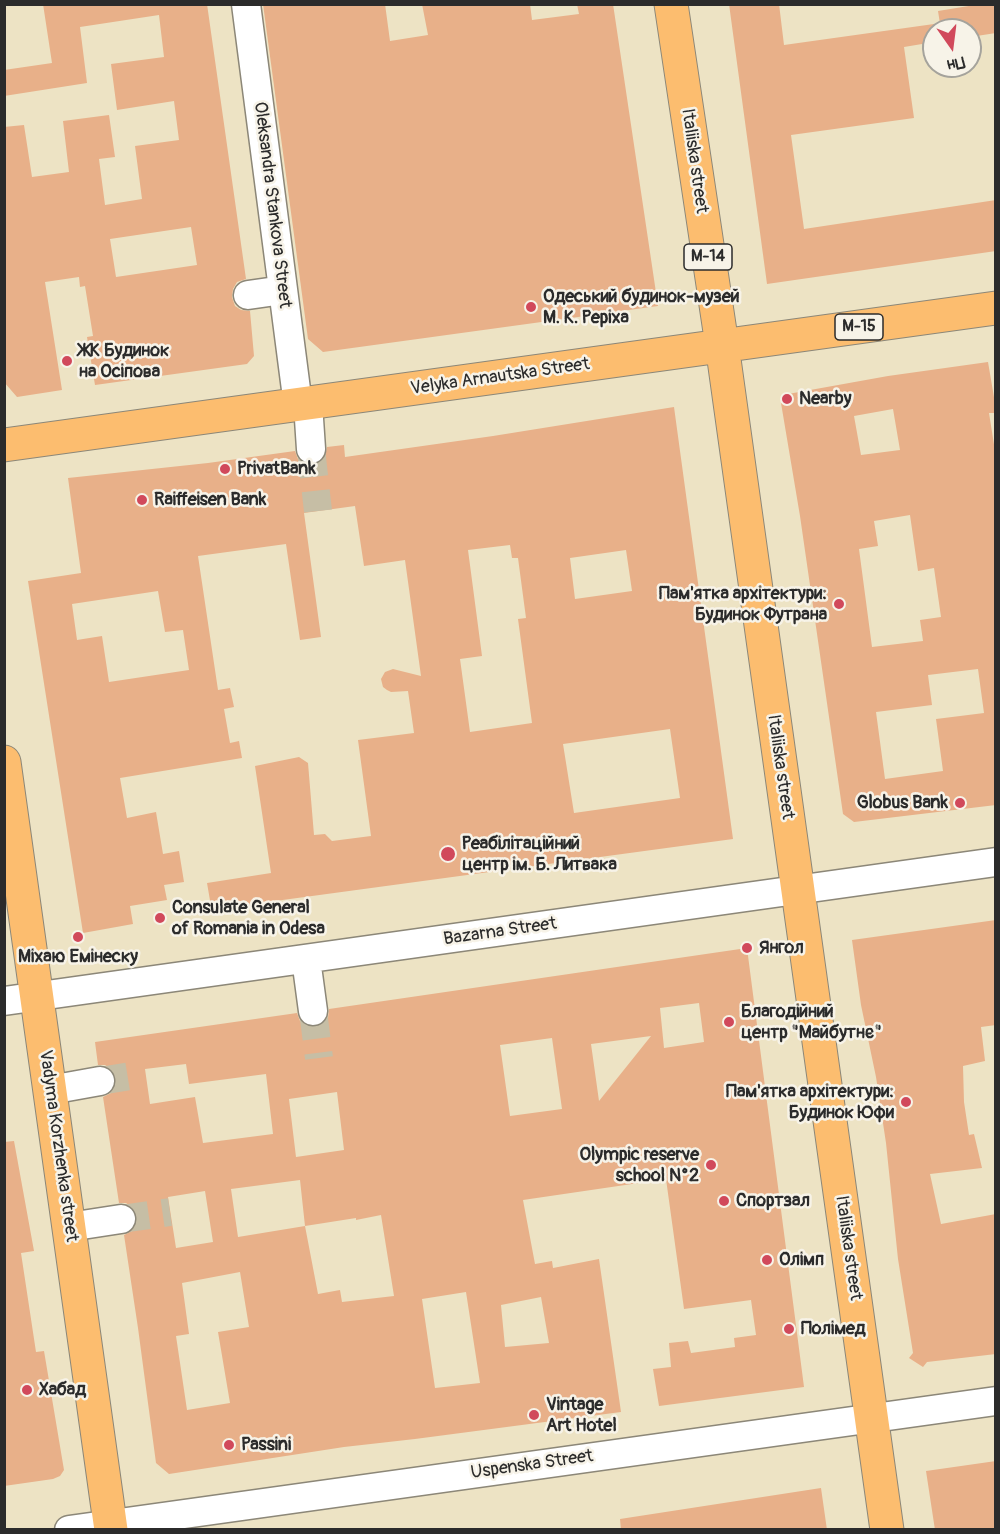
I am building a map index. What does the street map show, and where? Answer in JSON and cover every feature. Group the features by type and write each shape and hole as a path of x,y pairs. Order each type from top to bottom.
{"main road":[{"name":"Italiiska street","path":"671,4 722,345 887,1530"},
{"name":"Velyka Arnautska Street","path":"4,445 996,308"},
{"name":"Vadyma Korzhenka street","path":"4,762 111,1526"}],"street":[{"name":"Oleksandra Stankova Street","path":"246,4 283,290 311,449"},
{"path":"248,295 283,290"},
{"name":"Bazarna Street","path":"4,1001 996,862"},
{"path":"306,958 313,1011"},
{"path":"50,1090 100,1081"},
{"path":"69,1227 121,1219"},
{"name":"Uspenska Street","path":"69,1530 111,1526 996,1401"}],"building":[{"path":"43,4 207,4 246,279 237,282 232,297 235,306 241,310 250,311 254,356 247,364 95,385 87,337 93,336 85,286 80,287 79,277 45,282 62,390 17,397 4,382 4,127 24,125 32,177 69,172 63,121 109,115 115,157 99,159 105,205 142,199 135,146 179,140 174,101 117,110 111,64 164,57 159,15 80,27 87,83 4,96 4,70 52,63","holes":["191,227 197,265 116,277 110,239"]},
{"path":"263,4 385,4 390,41 428,35 422,4 530,4 532,20 579,14 577,4 613,4 658,306 323,352 308,339"},
{"path":"729,4 779,4 784,45 922,26 922,44 904,47 914,118 791,135 804,229 996,200 996,251 767,284"},
{"path":"996,4 996,33 982,35 982,18 939,18 938,11"},
{"path":"988,362 996,409 996,413 989,413 996,457 996,805 854,822 843,814 800,516 781,403 788,394 888,376","holes":["893,409 900,450 861,455 854,416","910,515 918,571 934,568 941,617 920,620 923,641 872,647 859,549 878,546 874,521","978,669 984,713 936,719 943,771 885,779 876,712 932,705 928,675"]},
{"path":"674,407 733,839 253,904 254,906 212,912 207,883 271,873 255,766 299,757 308,763 314,835 325,834 332,841 371,836 358,740 414,733 408,691 391,692 383,687 381,679 385,672 393,669 421,676 405,560 364,566 355,506 304,513 321,637 300,640 286,544 198,556 218,690 230,688 234,707 224,709 230,743 239,741 242,758 120,778 127,818 156,812 163,854 179,851 184,882 164,885 167,900 130,906 133,924 83,933 28,581 81,573 68,478 295,451 298,459 303,463 313,465 320,463 325,457 327,447 344,445 345,457","holes":["510,545 512,558 518,558 526,618 518,619 532,723 470,732 460,659 482,656 468,550","626,550 632,591 575,599 570,558","158,591 165,632 183,630 189,670 109,682 102,636 77,640 72,604","670,729 680,798 574,813 563,744"]},
{"path":"996,920 996,1025 981,1027 985,1061 963,1066 964,1102 969,1135 974,1134 982,1168 930,1174 941,1224 996,1214 996,1354 927,1362 923,1367 909,1358 913,1353 898,1259 886,1143 876,1077 861,1005 852,940"},
{"path":"747,948 804,1387 659,1406 653,1369 671,1367 669,1343 688,1341 691,1353 735,1347 734,1338 756,1335 751,1300 684,1309 666,1179 523,1200 535,1264 552,1261 553,1268 599,1259 621,1412 344,1447 169,1474 156,1463 124,1235 136,1226 137,1217 133,1208 126,1203 119,1203 103,1097 111,1093 116,1079 112,1070 105,1065 98,1065 95,1042 297,1013 300,1021 306,1026 316,1027 328,1018 329,1009","holes":["699,1003 704,1042 664,1048 660,1008","651,1036 599,1101 591,1044","552,1038 562,1109 510,1116 500,1045","186,1064 189,1084 266,1074 273,1134 203,1143 195,1097 150,1104 145,1069","337,1092 344,1150 296,1157 289,1099","300,1180 305,1226 238,1237 231,1189","205,1191 213,1242 176,1248 168,1197","381,1215 394,1296 342,1302 340,1290 318,1294 305,1226 356,1218 356,1220","240,1272 249,1327 218,1332 230,1403 187,1410 176,1336 189,1334 182,1283","466,1292 480,1383 435,1388 422,1299","541,1297 549,1343 505,1347 501,1305"]},
{"path":"14,1141 34,1251 21,1253 36,1352 44,1351 64,1470 60,1476 53,1479 4,1486 4,1142"},
{"path":"996,1461 996,1530 935,1530 926,1471"},
{"path":"821,1488 827,1530 621,1530 620,1519"}],"tunnel":[{"path":"311,449 318,511"},
{"path":"313,1011 319,1058"},
{"path":"100,1081 137,1075"},
{"path":"121,1219 170,1212"}],"place":[{"name":"Одеський будинок-музей М. К. Реріха","path":"531,307"},
{"name":"ЖК Будинок на Осіпова","path":"67,361"},
{"name":"Nearby","path":"787,399"},
{"name":"PrivatBank","path":"225,469"},
{"name":"Raiffeisen Bank","path":"142,500"},
{"name":"Пам'ятка архітектури: Будинок Футрана","path":"839,604"},
{"name":"Globus Bank","path":"960,803"},
{"name":"Реабілітаційний центр ім. Б. Литвака","path":"448,854"},
{"name":"Consulate General of Romania in Odesa","path":"160,918"},
{"name":"Міхаю Емінеску","path":"78,937"},
{"name":"Янгол","path":"747,948"},
{"name":"Благодійний центр \"Майбутнє\"","path":"729,1022"},
{"name":"Пам'ятка архітектури: Будинок Юфи","path":"906,1102"},
{"name":"Olympic reserve school N°2","path":"711,1165"},
{"name":"Спортзал","path":"724,1201"},
{"name":"Олімп","path":"767,1260"},
{"name":"Полімед","path":"789,1329"},
{"name":"Хабад","path":"27,1390"},
{"name":"Vintage Art Hotel","path":"534,1415"},
{"name":"Passini","path":"229,1445"}]}
